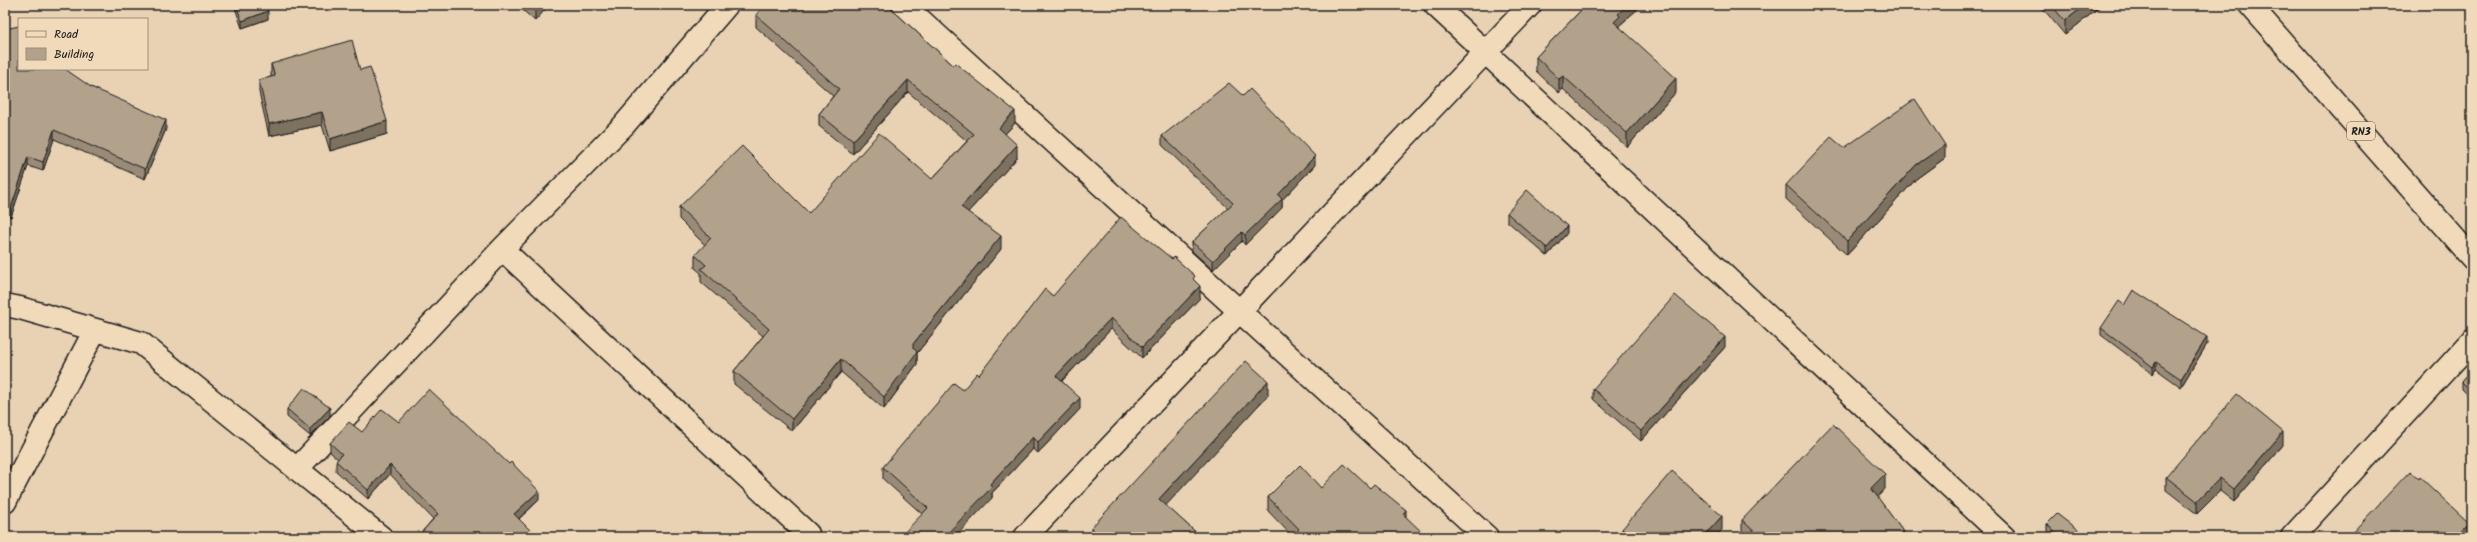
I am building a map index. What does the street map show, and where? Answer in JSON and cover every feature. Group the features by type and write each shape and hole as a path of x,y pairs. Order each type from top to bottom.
{"main road":[{"path":"297,469 502,249 624,125 727,5"},
{"path":"904,5 1487,537"},
{"path":"1435,5 2004,537"},
{"path":"1025,537 1530,5"},
{"name":"RN3","path":"2250,5 2472,258"},
{"path":"502,249 808,534"},
{"path":"5,306 20,308 140,343 381,537"},
{"path":"5,502 95,330"},
{"path":"2292,537 2472,341"}],"building":[{"path":"236,5 266,5 268,11 242,21"},
{"path":"531,5 538,5 535,8"},
{"path":"764,5 887,5 953,65 955,63 1015,111 999,128 1017,145 961,207 1001,236 913,344 913,348 917,352 884,397 841,359 792,419 734,371 769,329 701,269 706,265 695,255 711,238 679,207 742,146 809,213 879,133 932,179 974,134 908,80 853,141 819,114 839,89 756,15"},
{"path":"1586,5 1627,5 1618,14 1620,16 1614,22 1676,78 1627,133 1563,76 1559,79 1536,57"},
{"path":"2051,5 2085,5 2065,21"},
{"path":"18,26 18,70 66,70 91,87 166,120 145,169 54,130 43,162 28,157 11,208 5,206 5,29"},
{"path":"352,40 360,70 370,67 387,121 330,139 322,112 269,124 259,80 275,76 271,64"},
{"path":"1229,83 1243,96 1250,89 1315,156 1278,195 1282,199 1245,235 1242,232 1213,261 1192,242 1233,203 1162,136"},
{"path":"1915,99 1945,145 1916,165 1847,241 1786,185 1831,137 1844,148"},
{"path":"1527,190 1567,226 1547,248 1507,213"},
{"path":"1121,217 1172,259 1174,257 1195,276 1193,279 1200,286 1142,347 1111,318 1056,376 1080,398 1038,442 1033,437 990,484 992,487 944,537 900,537 928,508 883,467 954,383 963,390 977,373 979,375 1045,289 1053,296"},
{"path":"2133,290 2207,337 2181,379 2156,362 2153,367 2101,328 2119,301 2124,305"},
{"path":"1675,295 1725,337 1641,431 1593,389"},
{"path":"1246,361 1268,381 1159,499 1201,537 1101,537 1091,528"},
{"path":"2472,371 2472,392 2462,382"},
{"path":"304,388 330,408 310,429 287,409"},
{"path":"429,389 509,464 511,462 539,491 514,514 530,530 524,537 424,537 420,534 438,514 390,465 368,490 336,461 342,454 330,443 349,422 362,432 382,409 399,422"},
{"path":"2237,394 2283,432 2234,489 2220,478 2197,501 2166,477"},
{"path":"1833,424 1885,474 1871,488 1907,537 1760,537 1742,520"},
{"path":"1344,464 1370,488 1374,484 1406,510 1403,514 1427,537 1292,537 1299,529 1268,497 1300,465 1321,488"},
{"path":"1672,471 1722,516 1703,537 1631,537 1622,529"},
{"path":"2410,471 2419,479 2420,477 2469,523 2456,537 2348,537"},
{"path":"2057,514 2087,537 2059,537 2047,524"}]}
